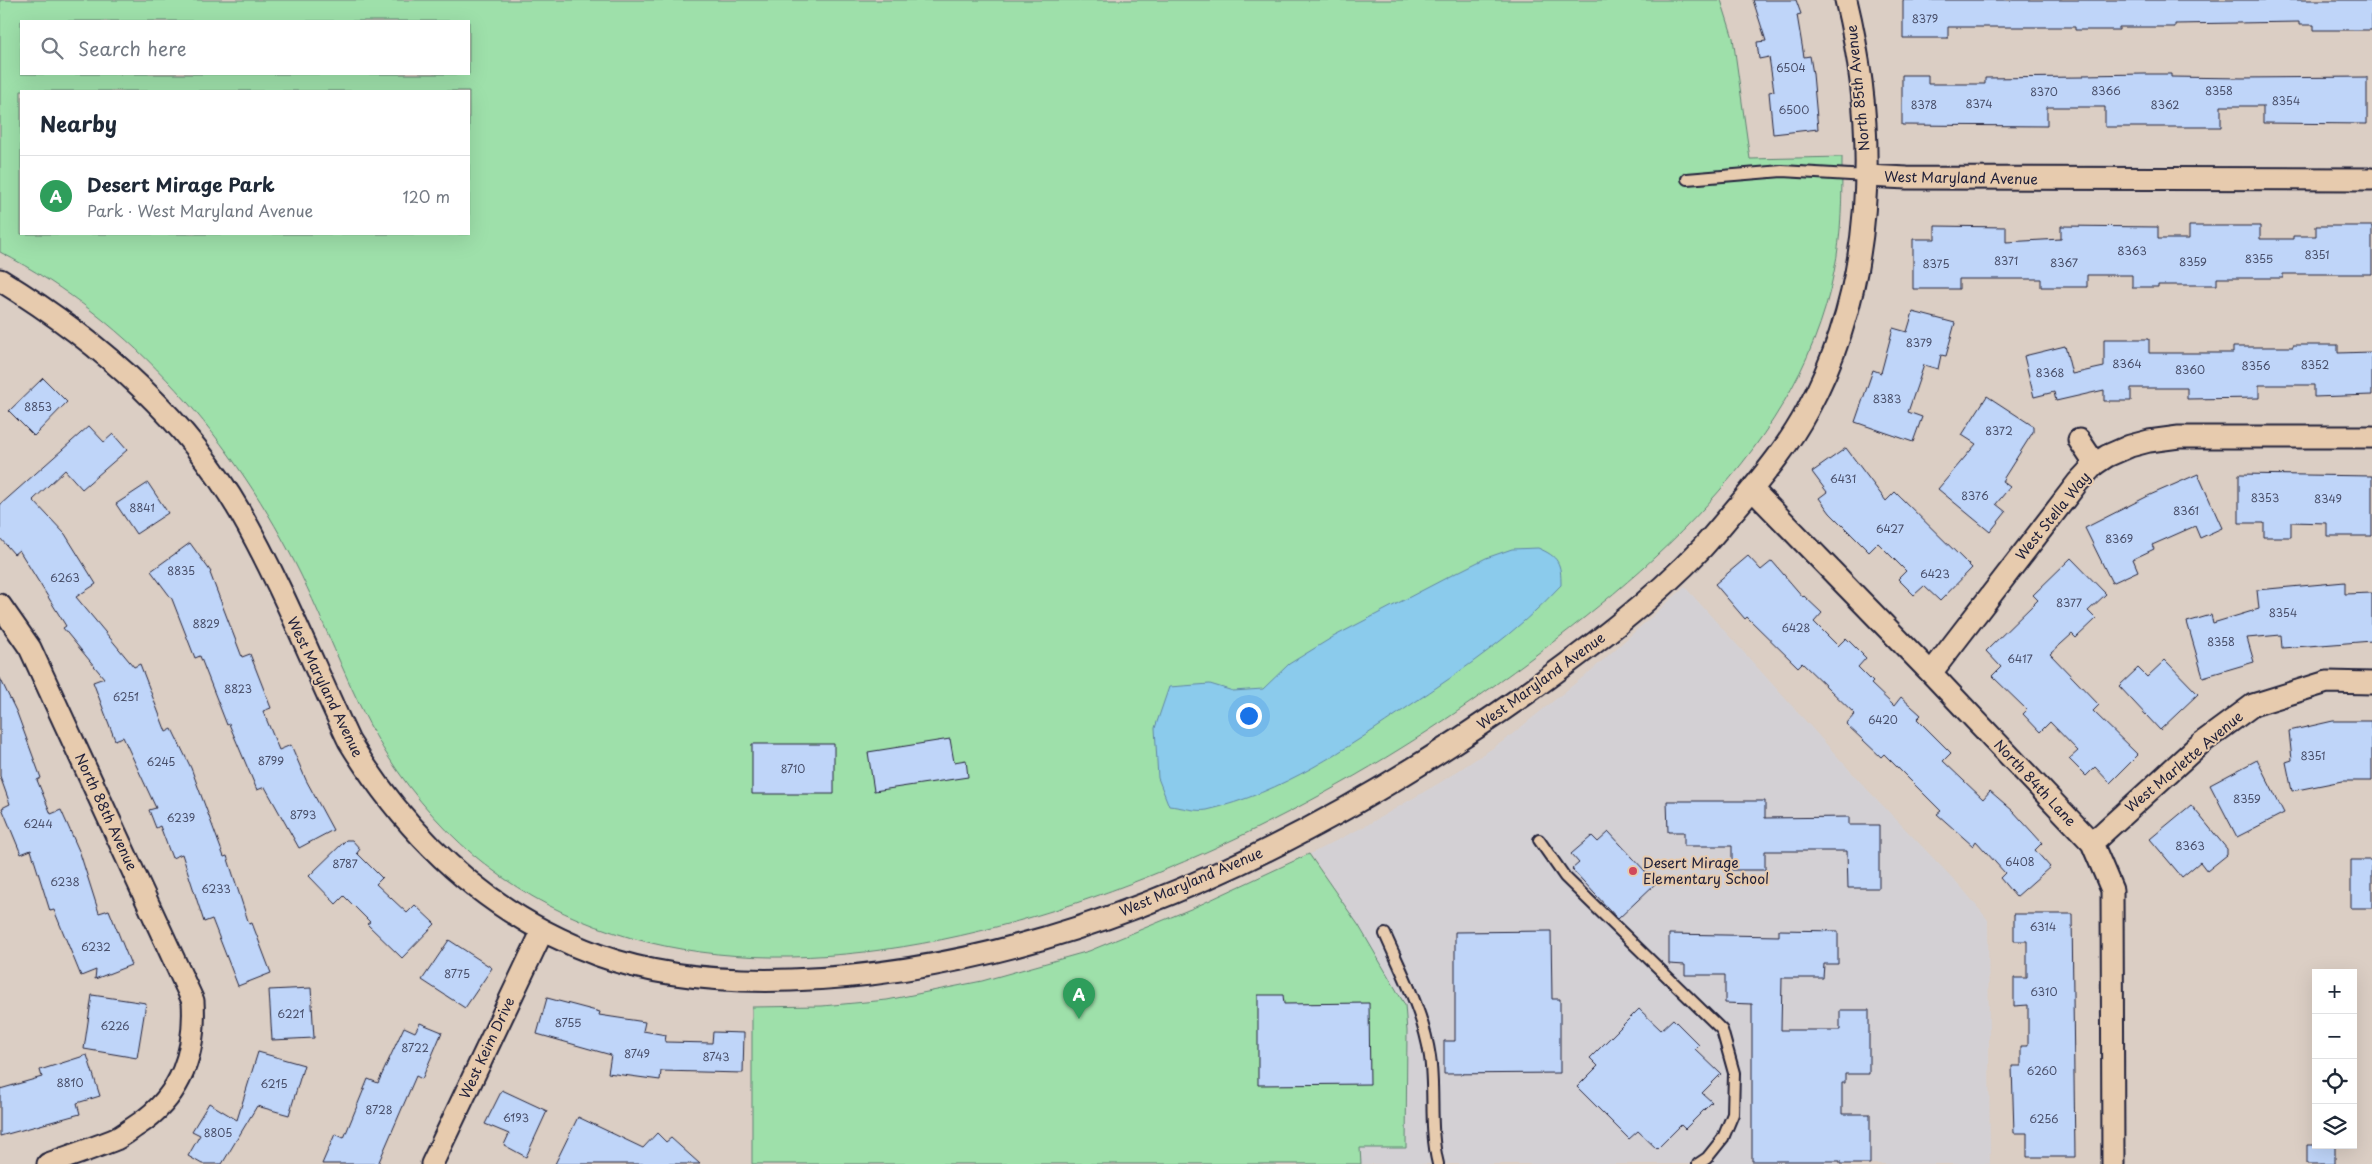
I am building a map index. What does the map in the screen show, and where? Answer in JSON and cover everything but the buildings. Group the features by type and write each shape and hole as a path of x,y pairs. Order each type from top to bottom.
{"street":[{"name":"North 85th Avenue","path":"1846,0 1857,55 1867,176"},
{"name":"West Maryland Avenue","path":"0,280 85,337 149,396 185,436 223,487 248,526 349,741 377,785 407,822 466,880 493,902 542,932 603,957 666,972 719,979 774,980 828,978 883,973 941,964 1020,946 1095,923 1186,886 1261,852 1382,787 1475,730 1580,655 1652,596 1702,548 1773,464 1807,412 1833,355 1850,299 1860,256 1867,176 2372,179"},
{"name":"West Stella Way","path":"1931,673 2078,482 2095,464 2130,446 2179,437 2372,437"},
{"path":"2078,440 2095,464"},
{"name":"North 84th Lane","path":"1752,489 1931,673 2092,843 2112,890 2113,1164"},
{"name":"North 88th Avenue","path":"0,605 30,648 192,1002 194,1026 190,1054 174,1091 152,1115 118,1138 48,1164"},
{"name":"West Marlette Avenue","path":"2092,843 2200,744 2253,705 2327,682 2372,683"},
{"name":"West Keim Drive","path":"440,1161 542,932"}],"lane":[{"path":"1687,179 1782,170 1867,176"},
{"path":"1539,840 1565,877 1722,1030 1734,1073 1733,1114 1723,1138 1706,1158 1698,1164"},
{"path":"1385,934 1415,1002 1430,1056 1432,1142 1438,1164"}],"shaded area":[{"name":"Desert Mirage Elementary School","path":"1685,587 1864,786 1962,888 1988,920 1990,1164 1361,1164 1360,1148 1406,1148 1407,1031 1405,1005 1359,926 1310,854 1367,825 1441,782 1505,740 1593,669"}],"green space":[{"path":"0,0 1721,0 1733,38 1750,159 1842,157 1840,229 1834,272 1814,340 1783,404 1742,463 1694,518 1641,569 1585,617 1528,661 1471,702 1355,776 1220,846 1074,904 922,943 772,957 630,938 503,878 397,770 382,747 357,700 313,600 275,526 245,478 212,433 176,390 137,349 94,313 48,280 0,252"},
{"path":"1309,854 1359,926 1405,1005 1407,1031 1406,1148 1360,1148 1361,1164 752,1164 752,1007 822,1006 887,1000 982,981 1089,951 1193,908"}],"water":[{"path":"1538,548 1555,558 1559,566 1561,585 1508,635 1449,679 1338,753 1288,781 1235,802 1207,810 1169,806 1158,778 1155,728 1169,687 1210,684 1233,691 1263,689 1289,664 1333,637 1448,577 1486,558 1512,549"}],"place":[{"name":"Desert Mirage Elementary School","path":"1633,871"},
{"name":"Desert Mirage Park","path":"1079,1019"}]}
